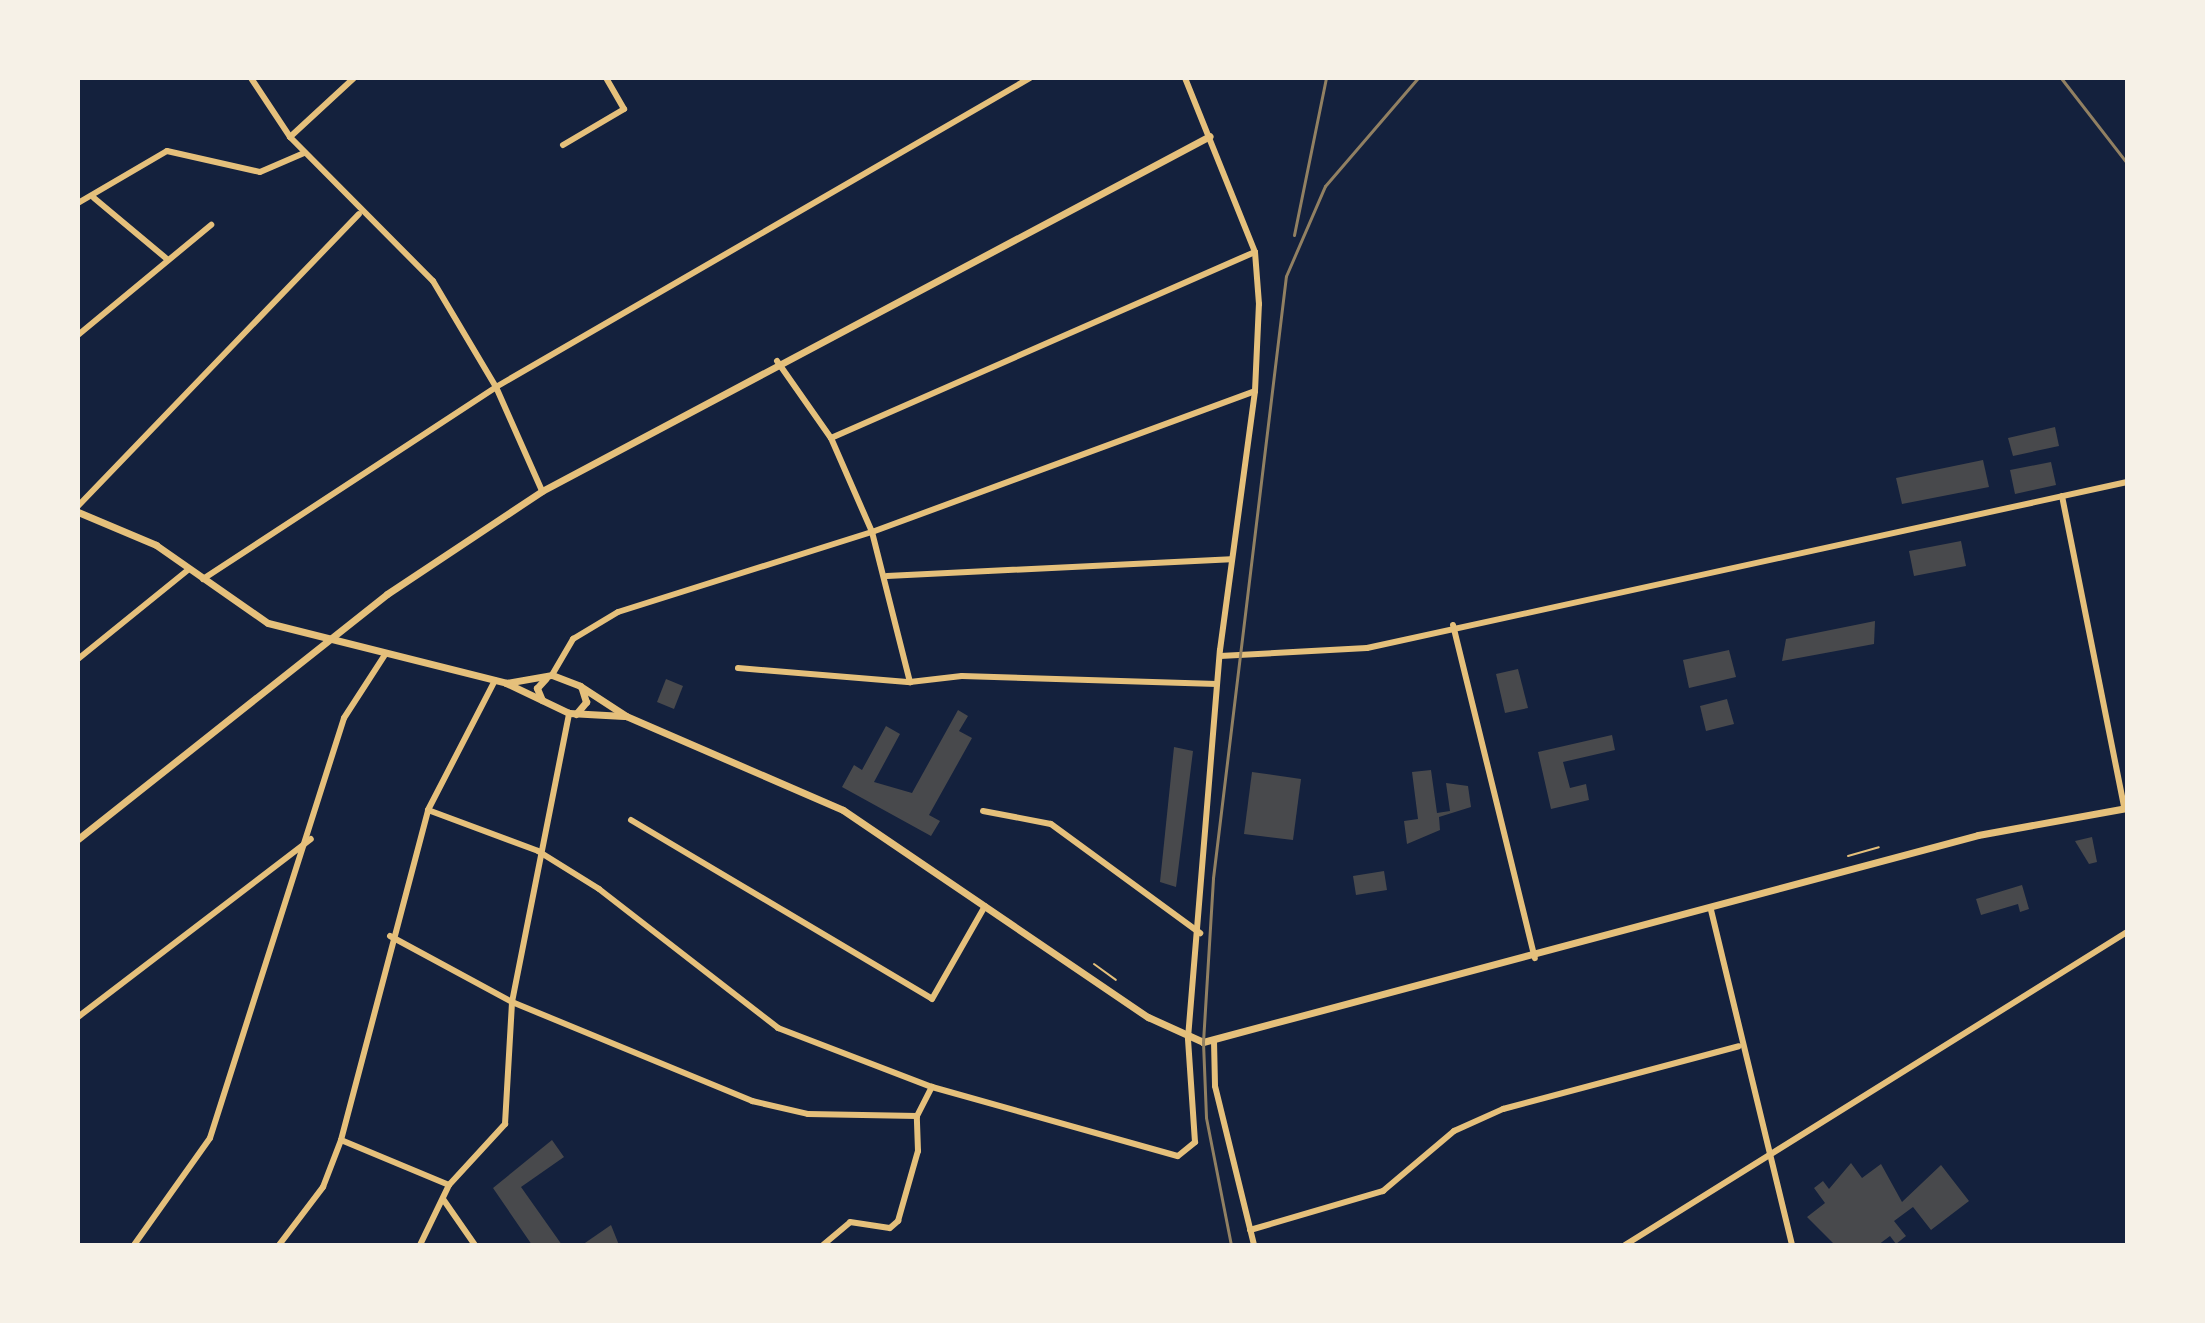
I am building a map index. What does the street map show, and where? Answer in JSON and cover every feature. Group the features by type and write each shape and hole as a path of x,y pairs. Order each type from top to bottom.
{"street":[{"path":"251,78 304,153 359,214 433,281 496,387 542,491"},
{"path":"290,137 354,78"},
{"path":"563,145 624,109 606,78"},
{"path":"203,579 496,387 1030,78"},
{"path":"428,810 538,851 599,889 629,920 778,1028 932,1087 1178,1156 1195,1142 1188,1038 1200,933 1220,653 1255,391 1255,252 1185,78"},
{"path":"78,839 387,594 542,491 777,361 1210,136"},
{"path":"78,203 94,198 167,151 260,172 304,153"},
{"path":"94,198 167,259"},
{"path":"359,214 78,509 156,545 268,623 506,683 544,703 573,713 626,716"},
{"path":"78,335 211,225"},
{"path":"831,438 1255,252"},
{"path":"777,361 831,438 872,532 887,576 910,682"},
{"path":"544,703 537,688 552,675 573,639 618,612 872,532 1255,391"},
{"path":"1220,653 1367,648 1453,625 2127,482"},
{"path":"506,683 552,675 580,686 626,716 843,810 1188,1038 1214,1041 1535,958 1978,835 2126,808 2062,496"},
{"path":"887,576 1231,559"},
{"path":"78,659 189,569"},
{"path":"1453,625 1535,958"},
{"path":"134,1245 210,1138 311,839 344,718 386,653"},
{"path":"738,668 910,682 962,676 1217,684"},
{"path":"279,1245 323,1187 341,1140 390,936 428,810 495,680"},
{"path":"420,1245 449,1185 505,1124 512,1002 538,851 573,713 586,702 580,686"},
{"path":"983,811 1051,824 1200,933"},
{"path":"631,820 932,999 985,906"},
{"path":"78,1017 311,839"},
{"path":"1711,910 1739,1046 1792,1245"},
{"path":"1625,1245 2127,932"},
{"path":"390,936 512,1002 752,1101 808,1114 917,1116"},
{"path":"1214,1041 1215,1086 1254,1245"},
{"path":"1250,1230 1383,1191 1454,1131 1503,1109 1739,1046"},
{"path":"823,1245 850,1222 890,1228 898,1221 918,1151 917,1116 932,1087"},
{"path":"341,1140 449,1185"},
{"path":"442,1199 475,1245"}],"path":[{"path":"1848,856 1879,847"},
{"path":"1094,964 1116,980"}],"building":[{"path":"2055,427 2059,446 2013,456 2008,438"},
{"path":"1983,460 1989,487 1902,504 1896,478"},
{"path":"2051,462 2056,485 2015,494 2010,470"},
{"path":"1961,541 1966,566 1914,576 1909,551"},
{"path":"1875,621 1874,644 1782,661 1786,639"},
{"path":"1729,650 1736,677 1689,688 1683,660"},
{"path":"1518,669 1528,708 1505,713 1496,674"},
{"path":"666,679 683,686 674,709 657,702"},
{"path":"1727,699 1734,724 1706,731 1700,706"},
{"path":"958,710 968,716 959,731 972,738 929,815 940,821 931,836 842,787 854,765 862,770 886,726 900,734 874,782 912,793"},
{"path":"1612,735 1615,750 1563,762 1570,788 1586,784 1589,800 1551,809 1538,752"},
{"path":"1174,747 1193,751 1176,887 1160,882"},
{"path":"1431,770 1437,813 1450,811 1446,783 1468,786 1471,807 1439,817 1440,830 1407,844 1404,821 1418,819 1412,772"},
{"path":"1252,772 1301,779 1293,840 1244,834"},
{"path":"2092,837 2097,862 2089,864 2075,841"},
{"path":"1384,871 1387,890 1356,895 1353,876"},
{"path":"2022,885 2029,909 2020,912 2018,904 1981,915 1976,899"},
{"path":"552,1140 564,1157 521,1187 562,1245 532,1245 493,1188"},
{"path":"1851,1163 1862,1178 1881,1164 1902,1202 1941,1165 1969,1201 1931,1230 1913,1207 1894,1221 1906,1236 1896,1244 1890,1236 1878,1245 1835,1245 1807,1217 1825,1203 1814,1188 1823,1181 1829,1189"},
{"path":"611,1225 619,1245 582,1245"}],"railway":[{"path":"1294,235 1326,78"},
{"path":"1231,1245 1206,1117 1203,1042 1213,878 1286,276 1325,186 1418,78"},
{"path":"2061,78 2127,163"}]}
